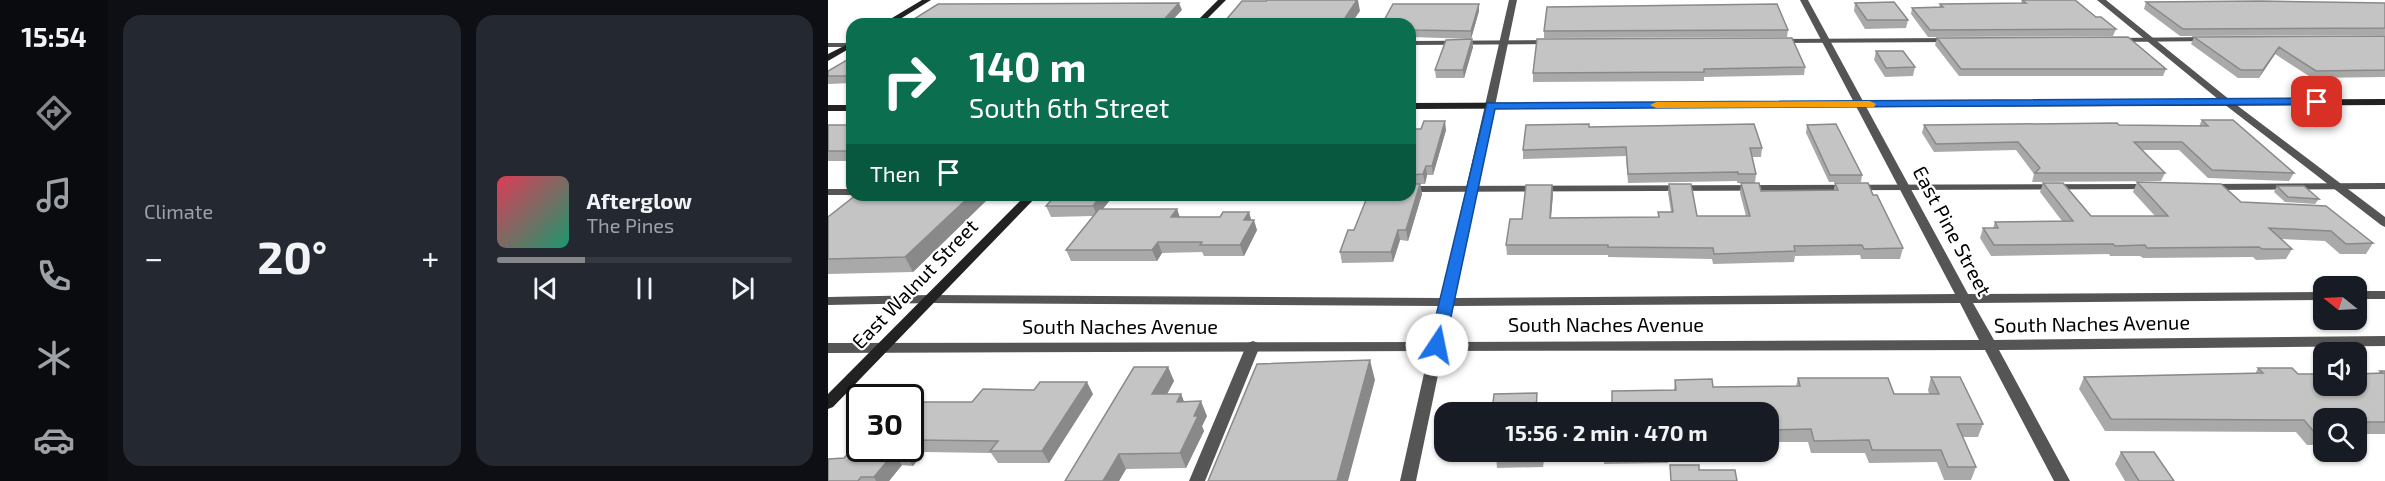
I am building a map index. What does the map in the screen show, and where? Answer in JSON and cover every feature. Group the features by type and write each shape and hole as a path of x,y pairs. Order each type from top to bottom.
{"street":[{"path":"896,18 927,0"},
{"path":"1204,18 1222,0"},
{"path":"1408,481 1513,0"},
{"name":"East Pine Street","path":"1804,0 1862,104 2062,481"},
{"path":"2101,0 2227,102 2385,223"},
{"path":"2102,40 2221,39"},
{"path":"1767,41 1959,40"},
{"path":"1416,43 1564,42"},
{"path":"828,45 846,45"},
{"path":"828,58 846,48"},
{"path":"1416,106 2385,102"},
{"path":"828,108 846,108"},
{"path":"2194,187 2385,186"},
{"path":"1416,189 2158,187"},
{"path":"828,192 846,192"},
{"name":"East Walnut Street","path":"828,404 1026,201"},
{"path":"2367,296 2385,295"},
{"name":"South Naches Avenue","path":"828,301 930,299 1446,302 2313,296"},
{"name":"South Naches Avenue","path":"828,348 1990,345 2385,341"},
{"path":"1197,481 1253,346"}],"building":[{"path":"1357,0 1345,18 1228,18 1242,1"},
{"path":"2022,0 2075,0 2116,29 1930,30 1912,8 1943,7 1940,4 2026,3"},
{"path":"1894,2 1908,20 1867,20 1855,3"},
{"path":"2146,2 2385,3 2385,28 2183,29"},
{"path":"1179,3 1165,18 916,18 938,4"},
{"path":"1393,4 1479,4 1471,31 1416,30 1416,18 1385,18"},
{"path":"1777,4 1788,30 1544,31 1547,7"},
{"path":"2385,36 2385,70 2316,71 2279,47 2263,70 2241,70 2194,37"},
{"path":"2128,37 2166,69 1961,69 1937,38"},
{"path":"1792,38 1805,67 1704,69 1704,72 1533,73 1537,39"},
{"path":"1472,39 1463,70 1435,70 1446,40"},
{"path":"1876,51 1903,51 1915,67 1886,68"},
{"path":"846,60 846,76 828,76 828,71"},
{"path":"2202,120 2233,120 2294,173 2212,170 2182,142 2134,142 2165,173 2035,173 2040,168 2018,142 1936,144 1924,125 2117,123 2119,125 2208,126"},
{"path":"1424,121 1445,121 1432,166 1426,166 1423,174 1416,175 1416,129 1421,129"},
{"path":"1589,124 1589,127 1754,124 1762,148 1750,148 1756,174 1738,174 1738,172 1628,174 1626,147 1523,150 1526,125"},
{"path":"1836,124 1862,175 1830,175 1807,125"},
{"path":"828,125 846,125 846,151 828,151"},
{"path":"2137,182 2221,184 2241,202 2326,206 2373,243 2346,244 2331,231 2269,228 2292,249 2147,248 2145,245 2115,246 2113,244 1994,245 1983,228 1998,228 1995,222 2073,221 2043,183 2063,183 2091,216 2168,216"},
{"path":"1741,183 1759,183 1761,191 1838,190 1835,183 1868,183 1873,195 1877,195 1903,248 1864,249 1862,245 1794,246 1795,251 1714,254 1713,248 1506,245 1510,219 1522,219 1526,185 1552,185 1550,218 1659,217 1658,212 1673,212 1669,184 1691,184 1697,216 1750,216"},
{"path":"1416,184 1420,184 1416,197"},
{"path":"2277,186 2304,186 2319,199 2288,197"},
{"path":"848,201 965,201 905,257 828,259 828,217"},
{"path":"1051,201 1097,201 1093,206 1046,206"},
{"path":"1366,201 1415,201 1406,230 1398,230 1391,252 1340,252 1348,230 1354,230"},
{"path":"1099,209 1177,209 1171,217 1220,217 1223,212 1249,212 1244,220 1254,220 1240,245 1158,242 1152,250 1066,250"},
{"path":"1370,360 1337,481 1208,481 1257,364"},
{"path":"1134,367 1168,367 1152,394 1181,394 1177,402 1201,401 1194,416 1198,416 1180,453 1119,454 1103,481 1065,481"},
{"path":"2258,368 2292,368 2298,374 2313,374 2313,396 2367,396 2367,374 2385,371 2385,422 2367,422 2367,408 2313,408 2313,431 2304,420 2111,419 2084,377 2263,373"},
{"path":"1931,377 1960,377 1983,424 1957,424 1976,467 1948,467 1941,450 1872,450 1869,440 1814,441 1811,429 1779,430 1779,402 1612,402 1612,391 1676,390 1675,380 1712,379 1713,387 1800,386 1798,378 1888,378 1894,394 1939,394"},
{"path":"1040,382 1087,382 1042,451 990,451 998,441 924,440 924,402 972,402 983,389 1034,390"},
{"path":"1537,393 1537,402 1493,402 1494,394"},
{"path":"2121,452 2154,452 2174,481 2139,481"},
{"path":"846,456 846,462 886,462 874,477 861,477 858,481 828,481 828,459"},
{"path":"1670,465 1699,465 1699,470 1735,470 1737,481 1671,481"}],"slow traffic":[{"path":"1656,105 1870,104"}],"route":[{"path":"1437,345 1491,106 2317,102"}]}
